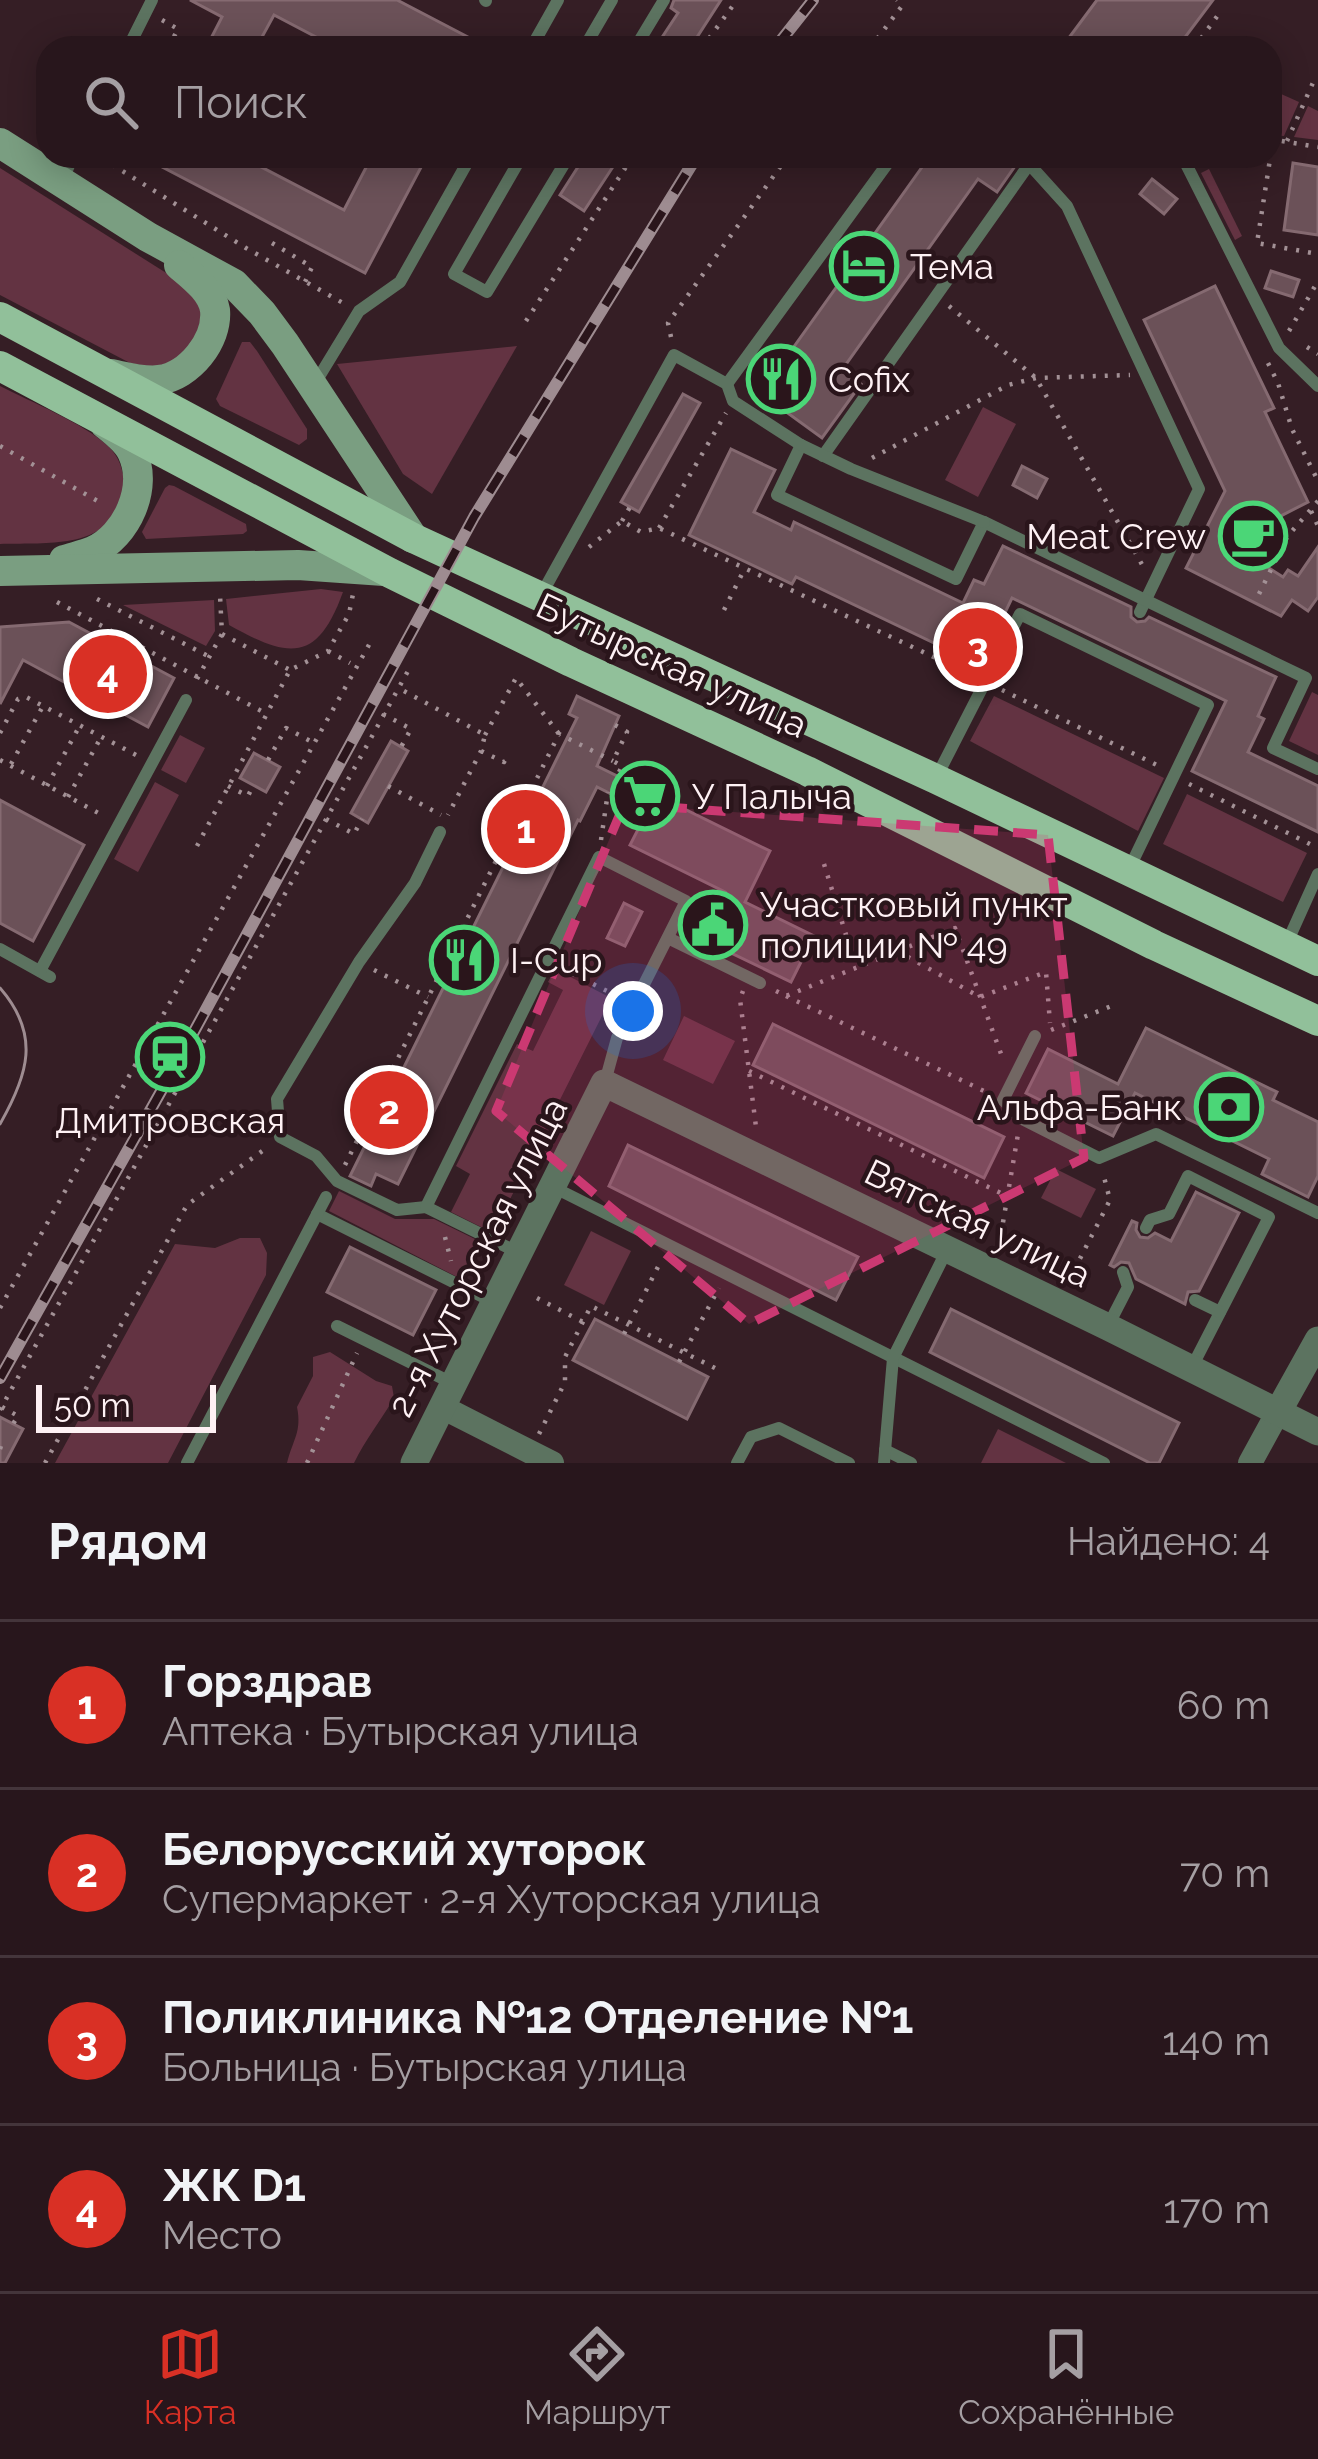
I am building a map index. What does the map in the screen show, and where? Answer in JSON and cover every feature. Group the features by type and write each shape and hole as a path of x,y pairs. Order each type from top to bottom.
{"main road":[{"path":"0,143 36,157"},
{"path":"67,169 208,292 214,310 207,343 197,359 178,373 160,380 110,374"},
{"path":"148,237 234,284 262,313 412,538"},
{"name":"Бутырская улица","path":"0,316 412,538 1318,961"},
{"name":"Бутырская улица","path":"0,365 390,573 1318,1021"},
{"path":"14,570 95,550 115,535 132,511 137,468 131,449 96,416"},
{"path":"14,570 298,565 390,573"}],"street":[{"name":"2-я Хуторская улица","path":"414,1463 604,1083"},
{"name":"Вятская улица","path":"604,1083 1318,1432"},
{"path":"1250,1463 1318,1340"},
{"path":"448,1395 552,1463"}],"lane":[{"path":"134,36 152,0"},
{"path":"538,36 558,0"},
{"path":"591,36 612,0"},
{"path":"642,36 664,0"},
{"path":"313,388 359,311 400,283 463,168"},
{"path":"515,168 454,274 487,292 562,168"},
{"path":"727,384 884,168"},
{"path":"823,456 1026,168"},
{"path":"1038,168 1067,206 1199,489 1143,606"},
{"path":"1188,168 1279,348 1318,386"},
{"path":"539,598 674,355 727,384 733,401 801,445 984,522 1143,606 1312,680 1273,748 1318,769"},
{"path":"801,445 777,495 956,579 984,522"},
{"path":"936,779 1019,614 1119,656 1208,705 1128,871"},
{"path":"0,950 45,974 186,700"},
{"path":"440,832 415,883 359,962 277,1099 280,1137 316,1156 337,1181 397,1210 433,1210 519,1253"},
{"path":"433,1210 599,857 686,902 617,1038 604,1083"},
{"path":"1285,946 1318,874"},
{"path":"668,938 754,980"},
{"path":"1035,1036 1003,1100 1020,1118 1099,1158 1156,1134 1318,1213"},
{"path":"1146,1228 1150,1220 1169,1214 1188,1176 1269,1217 1192,1368"},
{"path":"552,1187 1104,1463"},
{"path":"188,1463 326,1197"},
{"path":"317,1214 494,1303"},
{"path":"911,1463 885,1456 892,1358 948,1248"},
{"path":"1108,1327 1128,1287 1124,1272"},
{"path":"1195,1300 1220,1312"},
{"path":"337,1327 448,1395"},
{"path":"737,1463 751,1437 779,1428 849,1463"}],"path":[{"path":"711,36 737,0"},
{"path":"879,36 902,6 897,0"},
{"path":"1202,36 1221,11"},
{"path":"156,17 178,29 174,36"},
{"path":"1287,141 1316,76"},
{"path":"1282,141 1318,147"},
{"path":"118,168 359,311"},
{"path":"526,321 625,168"},
{"path":"668,323 779,168"},
{"path":"1267,168 1257,243 1318,254"},
{"path":"272,243 312,267 305,282"},
{"path":"1279,348 1318,281"},
{"path":"936,295 1036,378 1153,585"},
{"path":"851,469 1008,386 1036,378 1146,375"},
{"path":"0,446 97,502 132,511"},
{"path":"1259,594 1287,537 1318,501"},
{"path":"584,551 622,521 630,507"},
{"path":"1311,511 1318,526"},
{"path":"622,521 641,532 659,528 745,568 1175,773 1196,789 1318,848"},
{"path":"724,610 745,568"},
{"path":"186,700 221,634 220,596"},
{"path":"197,846 290,670 328,651 353,597"},
{"path":"97,599 210,657"},
{"path":"57,602 267,714"},
{"path":"221,634 290,670"},
{"path":"0,1308 370,643"},
{"path":"328,651 350,663"},
{"path":"13,1424 18,1415 1,1408 408,671"},
{"path":"388,786 447,818 516,678 559,734 622,766 617,776"},
{"path":"404,692 485,736"},
{"path":"0,733 20,698 26,697 152,764"},
{"path":"10,766 43,706"},
{"path":"383,715 411,729 401,747"},
{"path":"47,786 80,725"},
{"path":"613,761 627,732 615,725"},
{"path":"268,760 286,728 314,743"},
{"path":"337,1181 559,734"},
{"path":"68,797 101,736"},
{"path":"481,751 504,762 507,757"},
{"path":"0,760 119,824"},
{"path":"228,786 248,796 254,786"},
{"path":"599,857 608,793"},
{"path":"326,819 354,834 362,819"},
{"path":"824,864 856,968"},
{"path":"786,996 955,928 1011,1083"},
{"path":"897,951 980,997 1046,972 1051,1030 1114,1005"},
{"path":"547,961 615,995"},
{"path":"359,962 428,997"},
{"path":"756,1127 740,998 754,980 1003,1100"},
{"path":"748,1071 1009,1197"},
{"path":"1000,1246 1020,1118"},
{"path":"45,1463 187,1205 280,1137"},
{"path":"1069,1280 1110,1200 1099,1158"},
{"path":"433,1210 457,1284"},
{"path":"624,1334 669,1245"},
{"path":"679,1362 727,1274"},
{"path":"537,1298 583,1322"},
{"path":"536,1438 565,1382 566,1357 591,1306 717,1369"},
{"path":"308,1463 364,1340"}],"highlighted area":[{"path":"624,804 1048,835 1084,1158 749,1324 496,1111"}],"shaded area":[{"path":"1282,94 1299,102 1282,136"},
{"path":"1308,106 1318,111 1318,140 1294,137"},
{"path":"0,168 190,288 201,310 200,332 175,362 151,367 130,363 0,295"},
{"path":"1209,169 1242,236 1235,240 1201,173"},
{"path":"242,342 250,342 257,351 307,429 307,439 299,445 220,406 216,399"},
{"path":"517,346 432,494 403,474 337,364"},
{"path":"0,386 71,421 112,450 124,488 118,509 93,533 58,542 0,544"},
{"path":"983,407 1016,424 978,497 945,480"},
{"path":"169,485 246,524 247,531 146,539 142,532"},
{"path":"321,589 343,592 323,632 311,643 284,648 229,625 226,599"},
{"path":"214,600 215,631 206,646 123,605"},
{"path":"1312,692 1318,695 1318,755 1289,741"},
{"path":"994,696 1164,778 1138,831 970,741"},
{"path":"180,735 205,748 186,783 161,770"},
{"path":"155,782 179,795 138,872 114,859"},
{"path":"1187,794 1307,853 1283,902 1163,844"},
{"path":"555,969 611,998 493,1233 451,1212 470,1174 456,1166 517,1044 533,1051 563,990 548,982"},
{"path":"684,1016 735,1041 713,1084 663,1060"},
{"path":"1056,1169 1096,1189 1081,1218 1041,1198"},
{"path":"339,1191 395,1219 434,1219 481,1242 463,1280 329,1211"},
{"path":"591,1231 631,1251 604,1305 564,1285"},
{"path":"240,1238 260,1238 267,1253 266,1275 168,1463 55,1463 175,1244 215,1248"},
{"path":"330,1352 392,1386 394,1398 354,1463 287,1463 298,1429 297,1407 313,1376 313,1357"},
{"path":"998,1429 1066,1463 981,1463"}],"building":[{"path":"190,0 397,0 466,36 314,36 274,15 263,36 212,36 222,17"},
{"path":"674,0 721,0 698,36 663,36 678,13 671,8"},
{"path":"1097,0 1213,0 1186,36 1070,36"},
{"path":"1293,163 1318,167 1318,235 1284,230"},
{"path":"164,168 263,168 344,210 366,168 421,168 365,273"},
{"path":"577,168 612,168 584,211 560,195"},
{"path":"921,168 1014,168 997,192 978,179 842,370 861,384 822,438 771,401 768,383"},
{"path":"1152,179 1177,199 1164,214 1140,194"},
{"path":"1271,271 1299,280 1293,297 1265,288"},
{"path":"1215,286 1274,408 1265,412 1308,502 1267,523 1250,556 1283,577 1288,570 1298,576 1318,547 1318,597 1308,611 1292,600 1281,616 1186,568 1225,491 1144,320"},
{"path":"683,394 700,403 639,512 621,502"},
{"path":"731,449 775,470 754,512 791,530 794,522 963,603 974,580 984,584 1003,546 1131,607 1131,617 1137,622 1149,617 1276,677 1248,752 1318,786 1318,832 1192,771 1226,701 1012,598 980,665 796,577 792,584 689,535"},
{"path":"1022,466 1047,479 1037,498 1013,485"},
{"path":"69,622 174,678 148,727 23,660 0,704 0,627"},
{"path":"577,696 619,716 597,766 770,851 745,902 814,936 791,982 702,939 725,892 630,845 647,812 597,787 398,1184 376,1174 371,1186 350,1176 577,718 569,714"},
{"path":"391,741 408,751 368,823 351,813"},
{"path":"254,753 280,767 266,792 240,778"},
{"path":"0,800 84,845 33,941 0,923"},
{"path":"624,903 642,912 625,946 607,938"},
{"path":"773,1024 1004,1137 984,1178 753,1065"},
{"path":"1146,1028 1277,1092 1273,1100 1318,1122 1318,1176 1308,1197 1262,1174 1269,1159 1135,1093 1113,1136 1026,1093 1048,1049 1118,1084"},
{"path":"628,1145 858,1257 836,1300 609,1186"},
{"path":"1196,1192 1239,1213 1199,1291 1188,1292 1185,1304 1136,1279 1129,1263 1110,1265 1132,1221 1140,1237 1155,1233 1171,1241"},
{"path":"350,1247 436,1290 413,1335 327,1292"},
{"path":"951,1309 1179,1423 1159,1463 1150,1463 930,1352"},
{"path":"595,1319 708,1377 687,1419 573,1360"},
{"path":"0,1417 23,1429 5,1463 0,1463"}],"tram line":[{"path":"0,988 21,1022 26,1055 18,1089 0,1124"}],"railway":[{"path":"784,36 813,0"},
{"path":"0,1378 474,517 690,168"}],"place":[{"name":"Тема","path":"864,266"},
{"name":"Cofix","path":"781,379"},
{"name":"Meat Crew","path":"1253,536"},
{"name":"Поликлиника №12 Отделение №1","path":"978,647"},
{"name":"ЖК D1","path":"108,674"},
{"name":"У Палыча","path":"645,796"},
{"name":"Горздрав","path":"526,829"},
{"name":"Участковый пункт полиции № 49","path":"713,925"},
{"name":"I-Cup","path":"464,960"},
{"name":"Дмитровская","path":"170,1057"},
{"name":"Альфа-Банк","path":"1229,1107"},
{"name":"Белорусский хуторок","path":"389,1110"}]}
